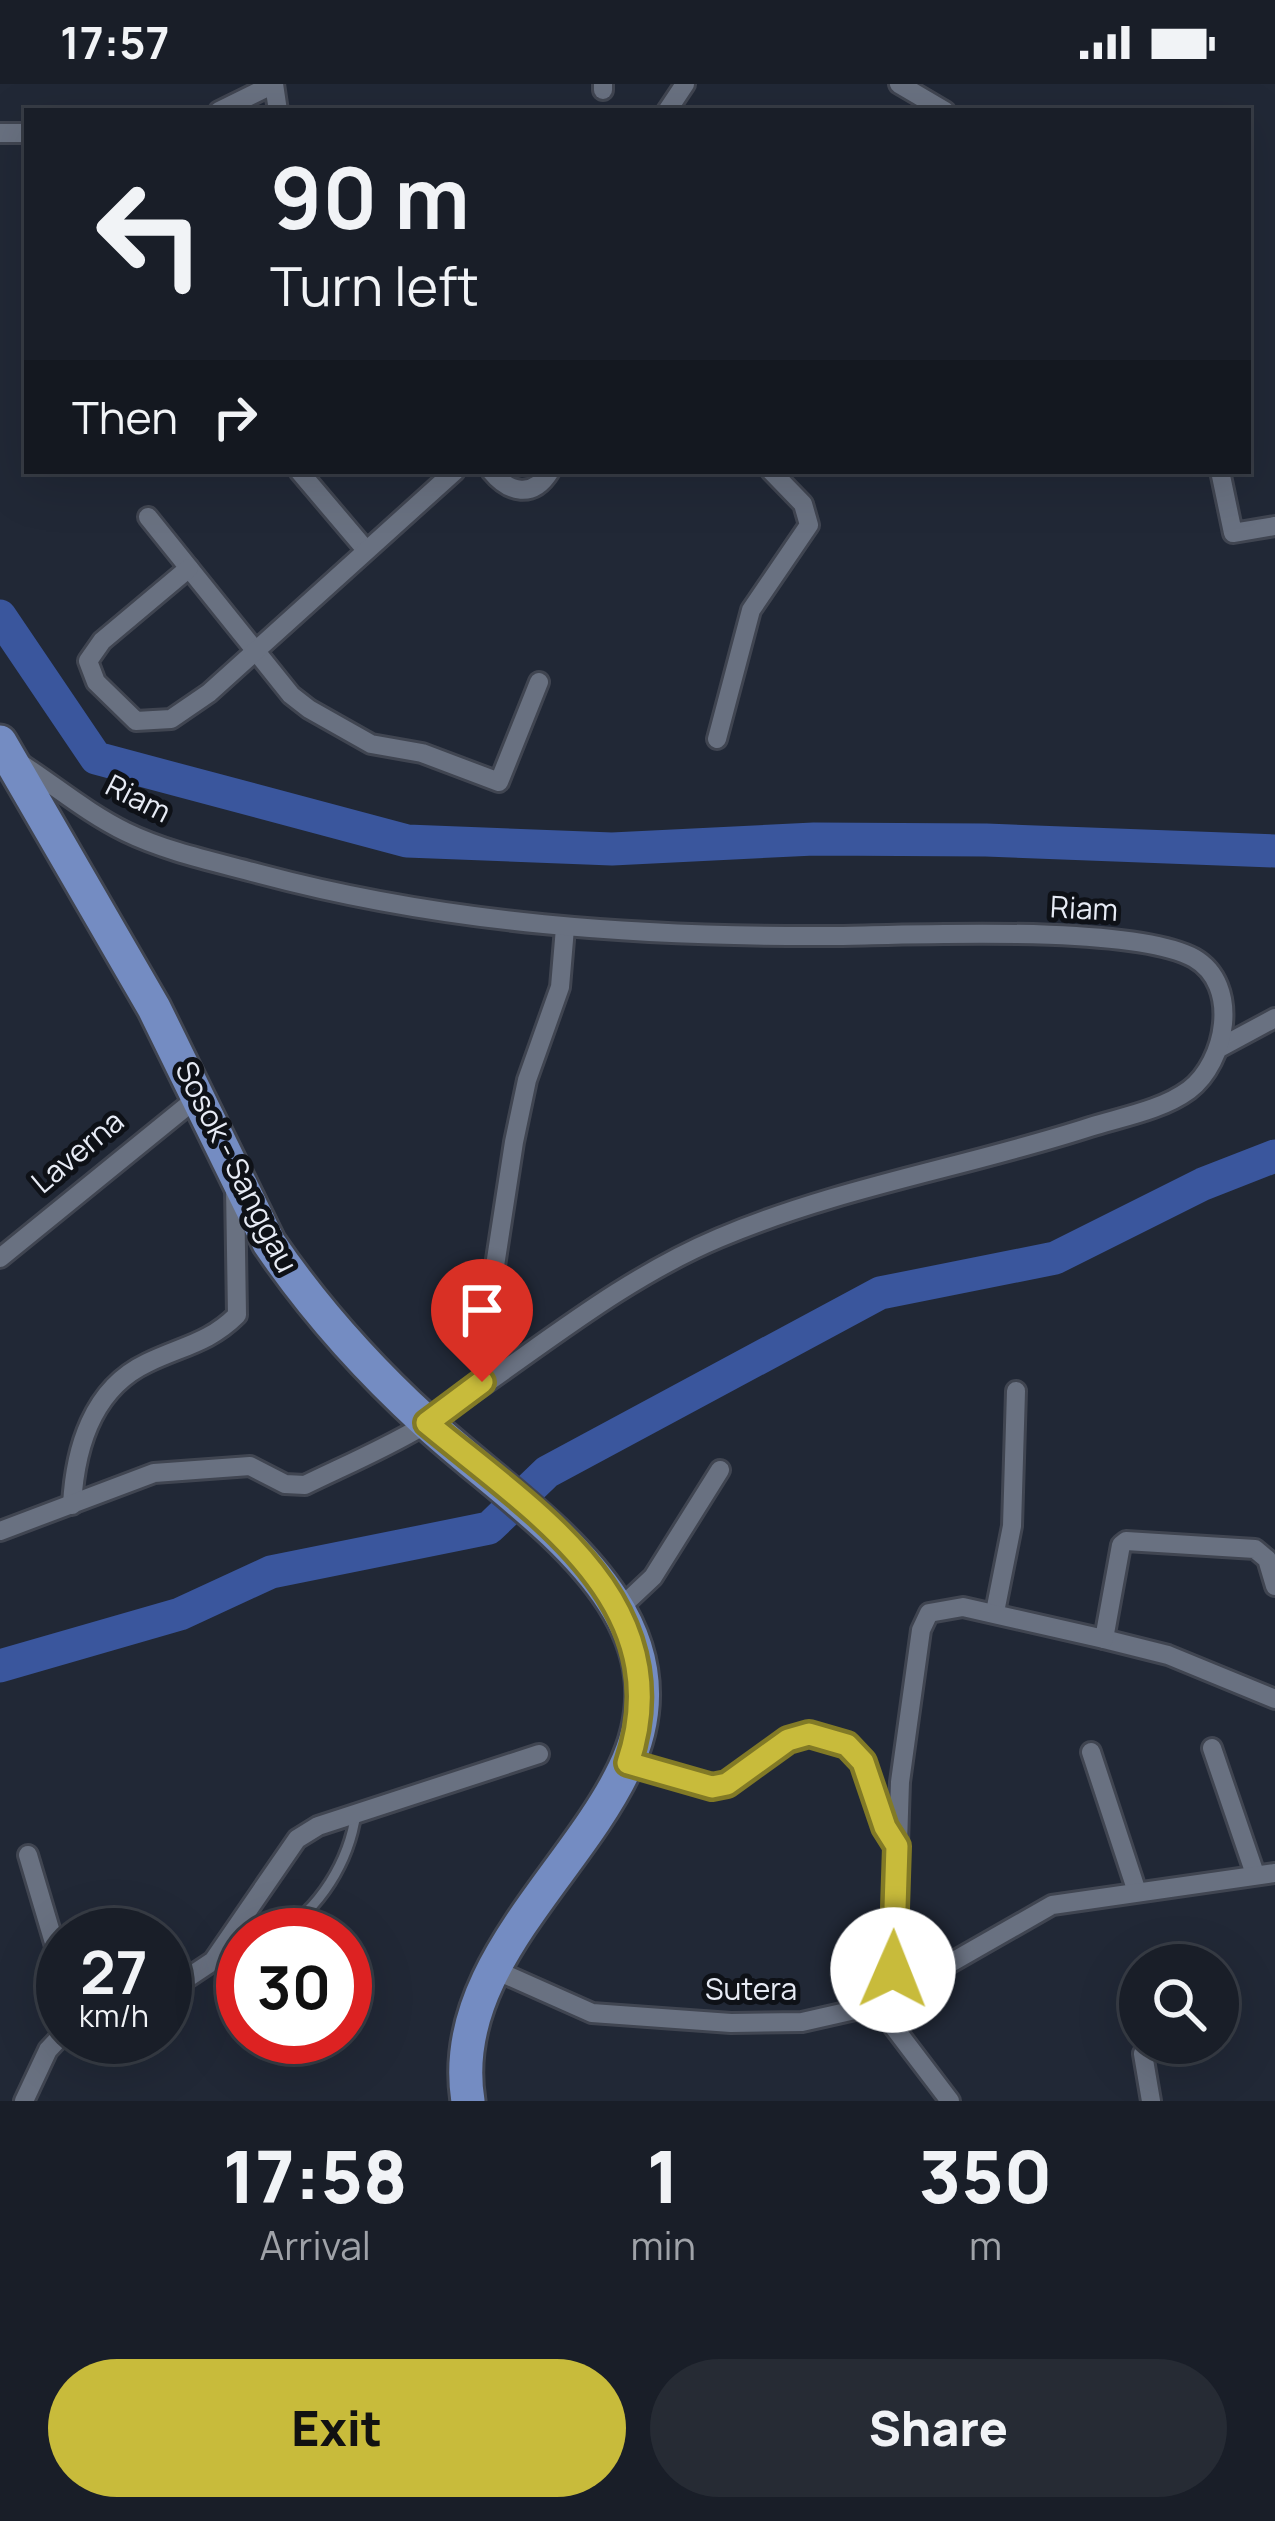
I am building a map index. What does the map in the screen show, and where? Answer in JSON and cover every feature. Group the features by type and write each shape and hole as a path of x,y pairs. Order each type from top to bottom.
{"highway":[{"name":"Sosok - Sanggau","path":"4,748 92,894 268,1243 304,1295 427,1423 604,1581 638,1664 640,1726 628,1763 607,1805 493,1969 469,2044 468,2101"}],"street":[{"path":"225,108 274,84"},
{"path":"904,88 940,108"},
{"path":"302,474 365,550"},
{"path":"189,568 102,641 88,661 96,682 136,721 158,723 208,693 452,474"},
{"path":"494,474 504,486 518,491 541,484 548,474"},
{"path":"718,740 751,610 809,525 803,504 775,474"},
{"path":"1220,474 1228,529 1239,533 1275,526"},
{"path":"148,517 291,695 348,734 422,753 494,782 502,778 539,682"},
{"name":"Riam","path":"4,748 129,834 192,855 374,901 566,928 1150,944 1198,960 1212,973 1221,994 1221,1047"},
{"path":"491,1292 514,1142 527,1080 560,987 566,928"},
{"path":"0,1531 139,1476 235,1466 260,1469 295,1487 427,1423 665,1262 825,1198 1017,1150 1169,1101 1208,1072 1221,1047 1275,1018"},
{"name":"Laverna","path":"0,1258 198,1097"},
{"path":"73,1505 76,1451 110,1395 148,1363 211,1340 237,1315 236,1177"},
{"path":"994,1612 1012,1526 1016,1391"},
{"path":"619,1609 664,1563 720,1470"},
{"path":"1103,1639 1120,1545 1126,1541 1255,1549 1268,1559 1275,1586"},
{"path":"950,2101 885,2000 908,1706 922,1621 939,1607 994,1612 1184,1660 1275,1699"},
{"path":"1212,1748 1265,1873"},
{"path":"1091,1752 1137,1892"},
{"path":"192,1975 213,1961 297,1839 356,1813 539,1754"},
{"path":"28,1855 44,1908"},
{"name":"Sutera","path":"493,1969 592,2013 772,2023 825,2019 885,2000 1039,1910 1265,1873"},
{"path":"24,2101 40,2064"},
{"path":"1145,2064 1151,2101"}],"lane":[{"path":"628,1763 712,1787 727,1784 788,1740 809,1734 831,1738 863,1762 885,1827 897,1846"},
{"path":"306,1908 327,1889 352,1844 356,1813"}],"waterway":[{"path":"0,616 96,758 407,841 612,849 814,839 986,840 1275,851"},
{"path":"0,1666 180,1614 271,1572 489,1528 547,1472 880,1293 1055,1258 1203,1184 1275,1156"}],"route":[{"path":"482,1382 427,1423 579,1552 604,1581 638,1664 640,1726 628,1763 689,1785 712,1787 727,1784 788,1740 809,1734 847,1745 863,1762 885,1827 897,1846 893,1970"}]}
